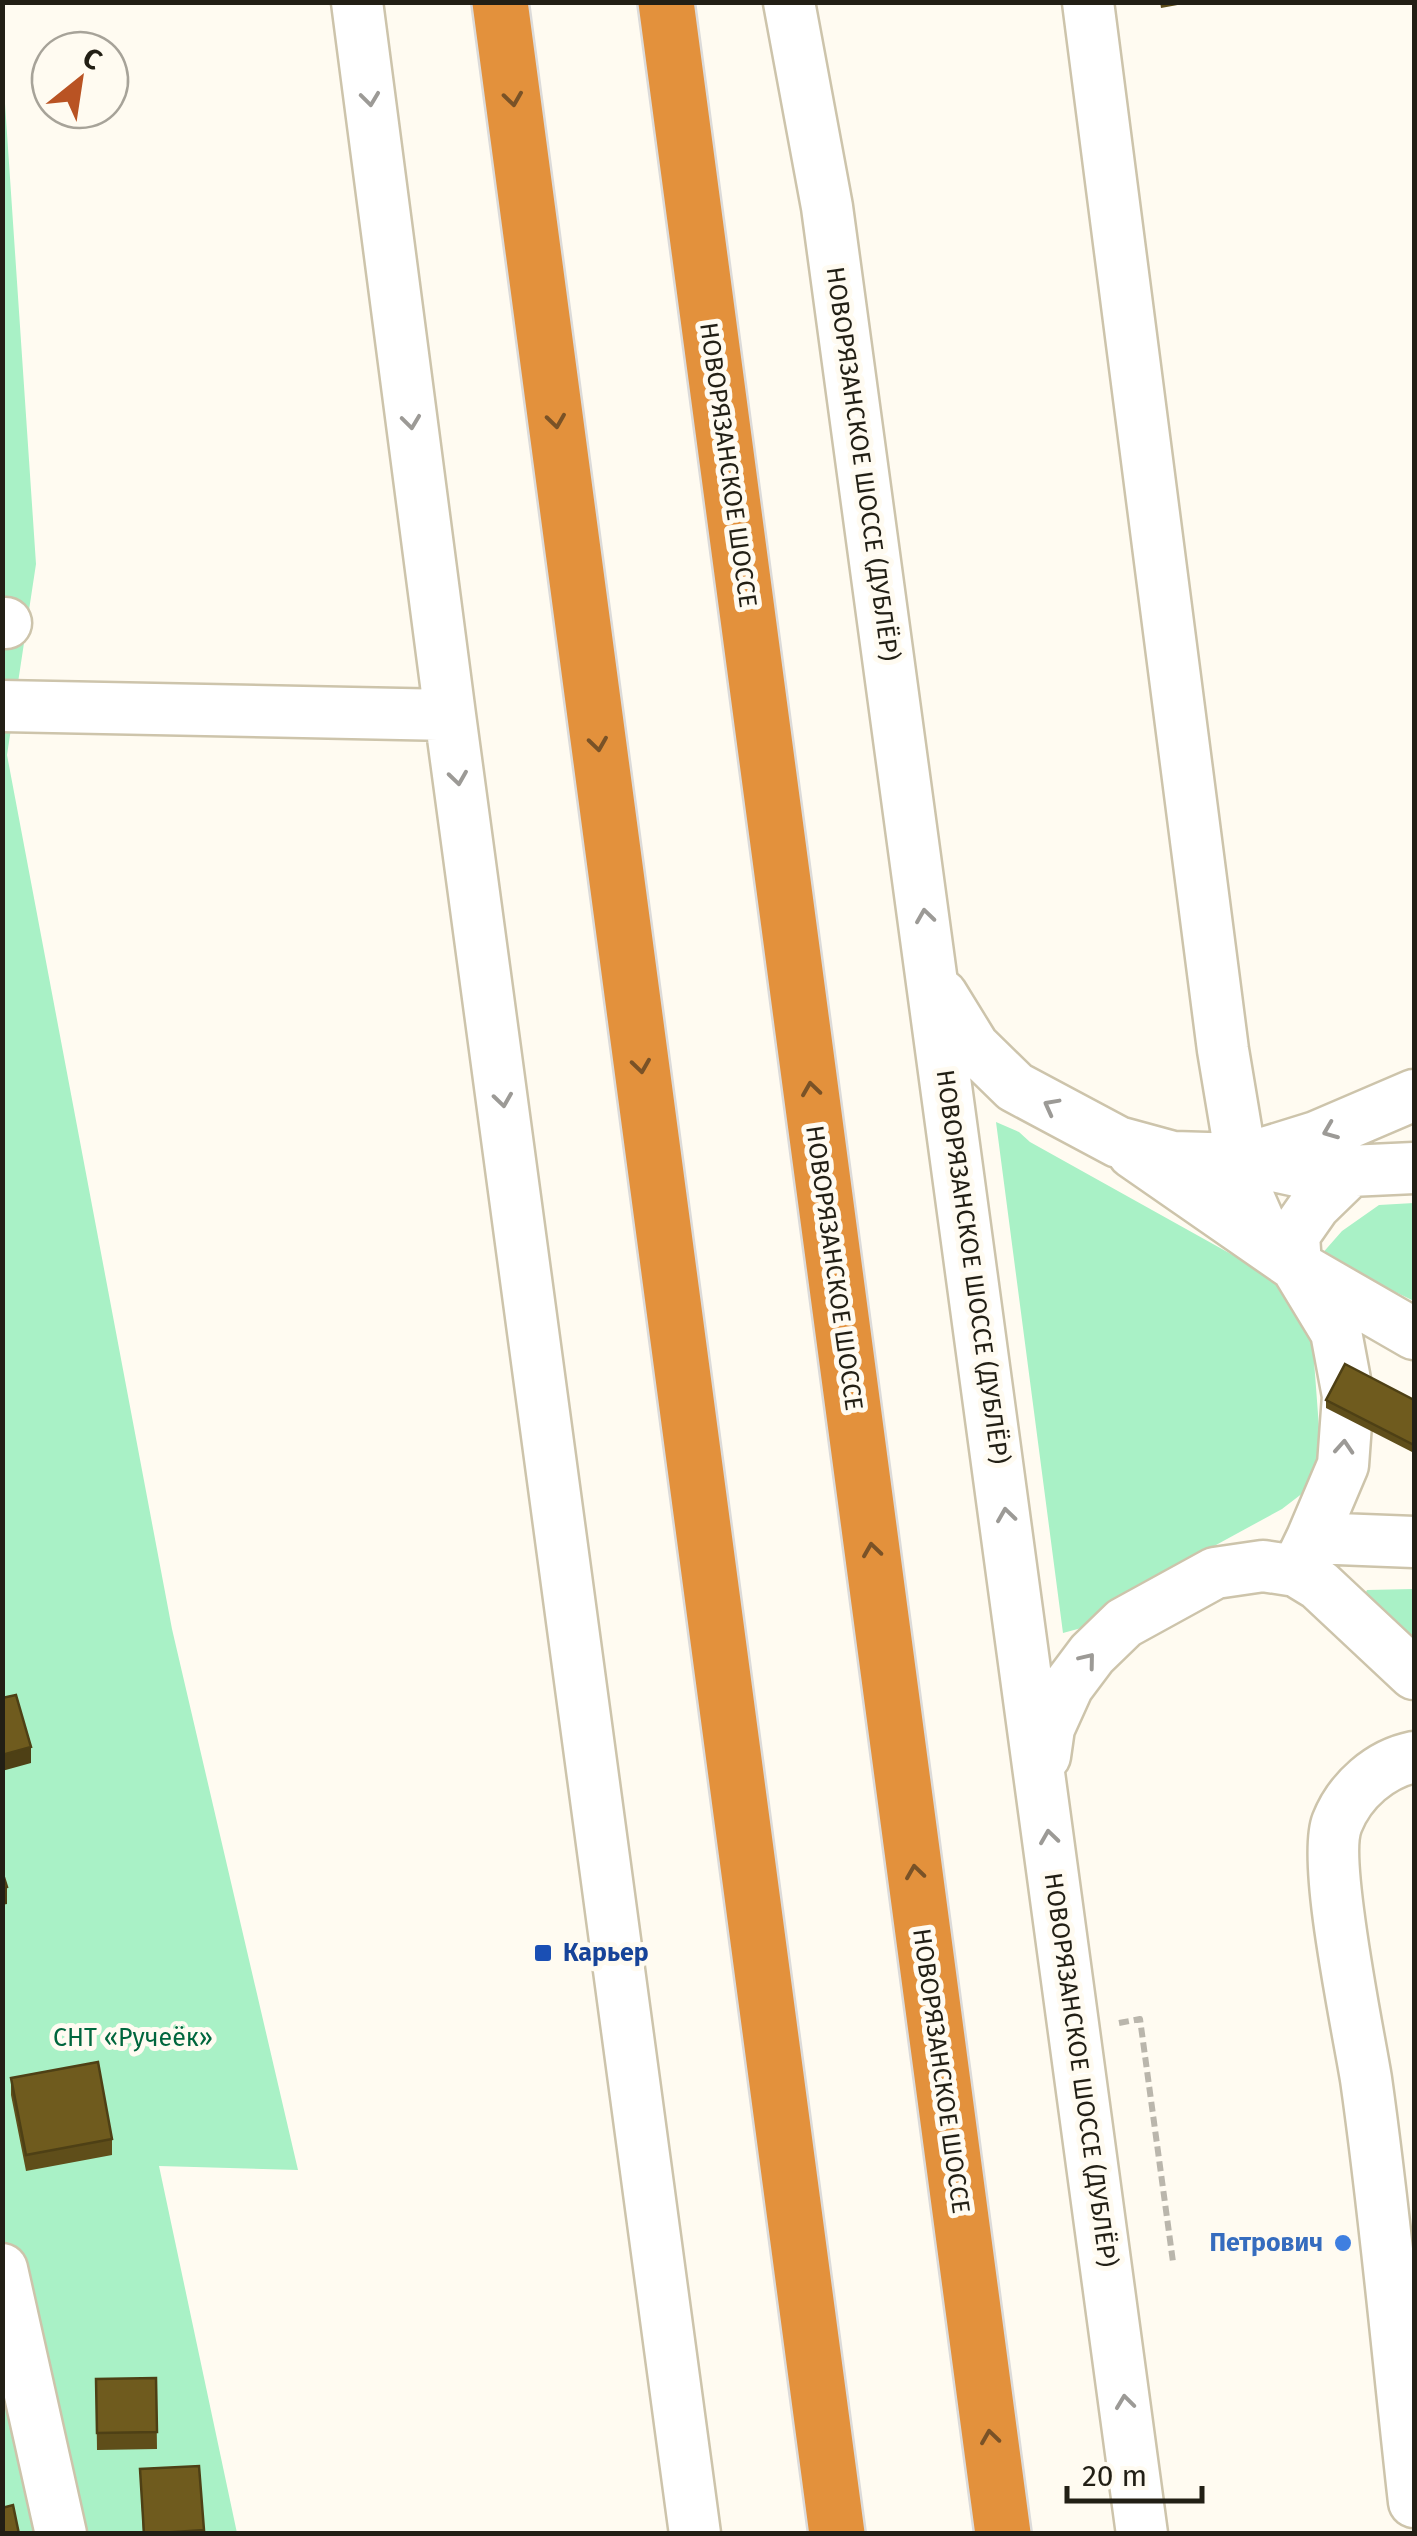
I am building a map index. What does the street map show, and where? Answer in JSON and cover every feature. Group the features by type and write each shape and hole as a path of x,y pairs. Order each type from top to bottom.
{"highway":[{"path":"500,2 837,2534"},
{"name":"НОВОРЯЗАНСКОЕ ШОССЕ","path":"666,2 1003,2534"}],"street":[{"path":"357,2 695,2534"},
{"name":"НОВОРЯЗАНСКОЕ ШОССЕ (ДУБЛЁР)","path":"788,2 827,207 1142,2534"},
{"path":"1088,2 1223,1050 1247,1194 1261,1226 1296,1266 1336,1332 1348,1396 1342,1465 1304,1555"},
{"path":"2,706 450,715"},
{"path":"934,982 974,1047 1015,1087 1118,1142 1296,1266 1414,1334"},
{"path":"1242,1160 1316,1137 1414,1095"},
{"path":"1118,1142 1174,1157 1242,1160 1306,1173 1414,1168"},
{"path":"1296,1266 1294,1235 1315,1205 1351,1170"},
{"path":"1042,1781 1049,1728 1068,1686 1092,1654 1124,1623 1215,1573 1304,1555 1414,1542"},
{"path":"1304,1555 1319,1584 1414,1674"},
{"path":"1414,1757 1402,1759 1363,1782 1336,1824 1333,1868 1366,2082 1414,2502"},
{"path":"2,2269 61,2534"}],"path":[{"path":"1121,2038 1119,2021 1140,2019 1173,2262"}],"green space":[{"name":"СНТ «Ручеёк»","path":"2,59 36,564 7,755 172,1629 298,2170 159,2166 237,2533 3,2533"},
{"path":"996,1122 1274,1278 1304,1306 1313,1347 1322,1468 1312,1486 1282,1509 1216,1545 1085,1627 1063,1633"},
{"path":"1414,1203 1414,1301 1320,1256 1342,1231 1379,1205"},
{"path":"1414,1589 1414,1651 1364,1596 1367,1590"}],"building":[{"path":"1345,1364 1414,1400 1414,1445 1326,1400"},
{"path":"16,1695 31,1747 2,1755 2,1698"},
{"path":"98,2062 112,2139 26,2155 11,2078"},
{"path":"156,2378 157,2432 97,2433 96,2379"},
{"path":"199,2466 204,2530 144,2534 140,2469"},
{"path":"13,2505 19,2534 2,2534 2,2508"}],"place":[{"name":"Карьер","path":"543,1953"},
{"name":"Петрович","path":"1343,2243"}]}
